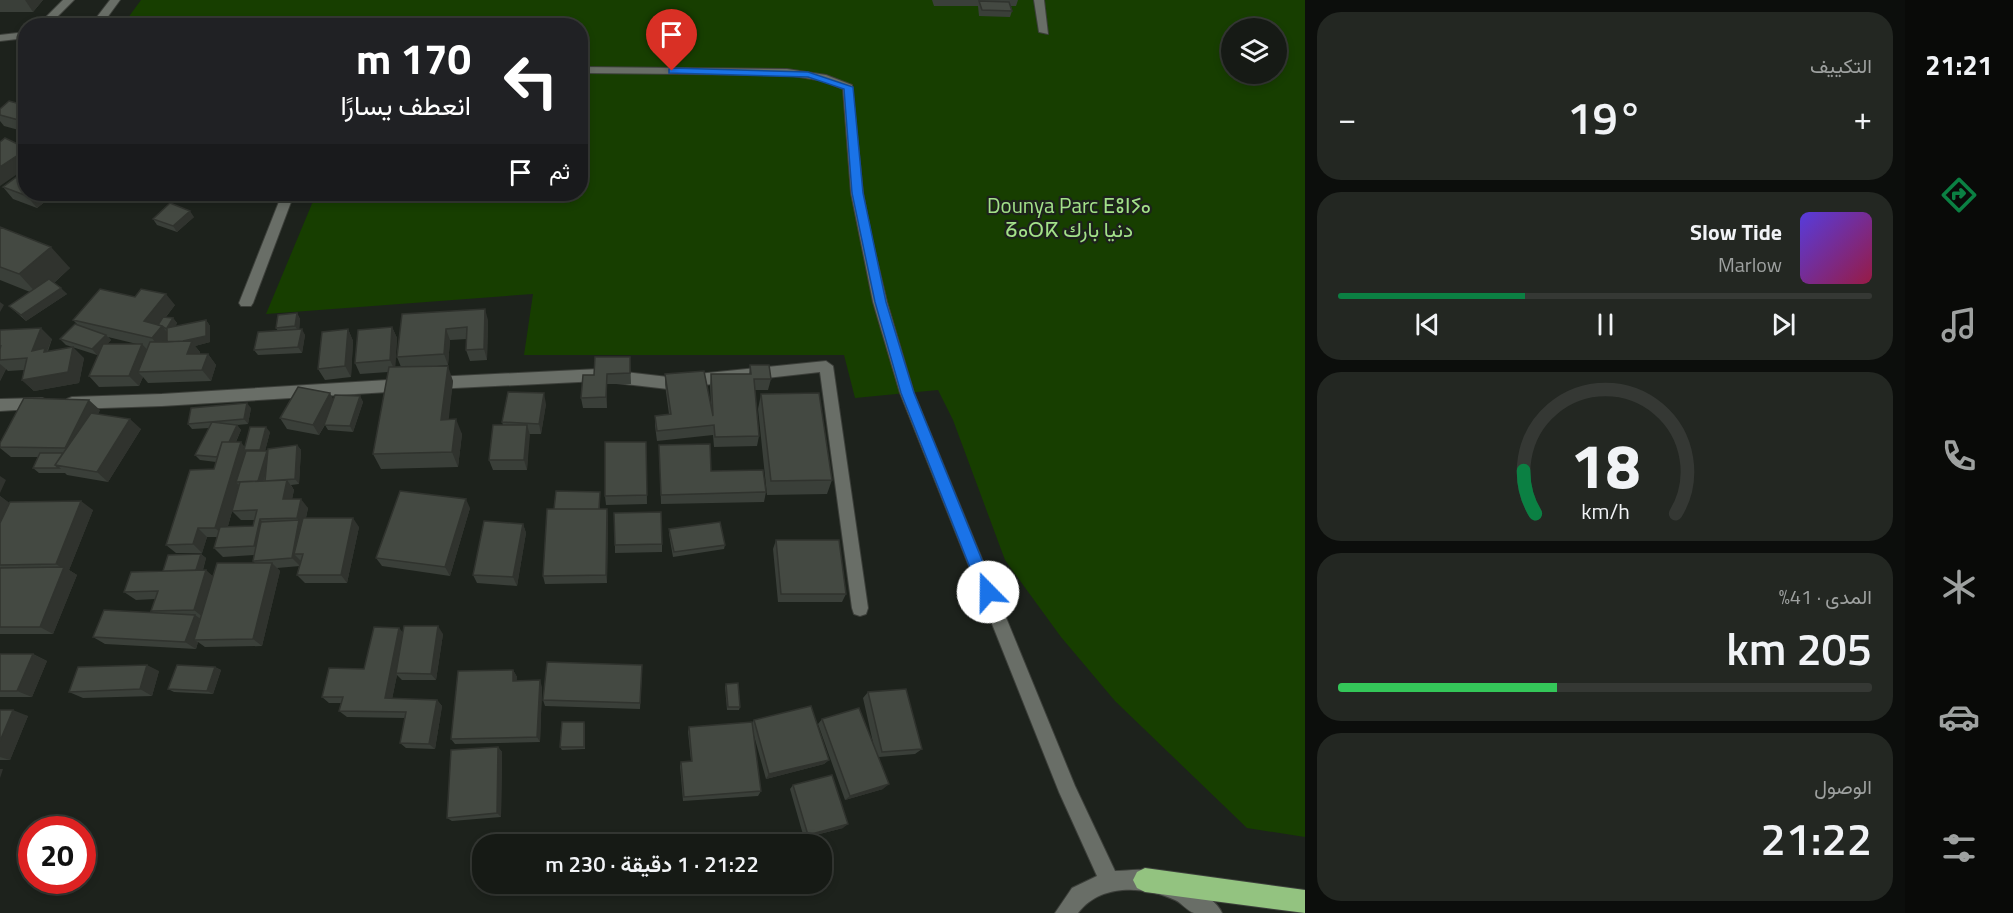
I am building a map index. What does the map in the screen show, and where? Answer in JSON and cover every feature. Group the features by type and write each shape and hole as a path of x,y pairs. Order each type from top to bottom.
{"highway":[{"path":"1145,880 1305,902"}],"street":[{"path":"50,18 69,0"},
{"path":"101,18 115,0"},
{"path":"1039,0 1044,32"},
{"path":"0,38 18,36"},
{"path":"588,70 787,72 826,78 848,87 857,193 880,302 907,393 1068,792 1109,880"},
{"path":"246,303 285,201"},
{"path":"0,405 173,400 509,378 599,375 668,383 826,366 860,608"},
{"path":"1065,913 1079,895 1109,880 1145,880 1182,892 1212,913"}],"green space":[{"name":"Dounya Parc ⴹⵓⵏⵢⴰ ⵒⴰⵔⴽ دنيا بارك","path":"141,0 1305,0 1305,837 1247,828 1115,701 1061,637 1005,560 953,420 938,390 855,398 844,355 524,355 533,294 266,314 313,201 588,201 588,18 128,18"}],"building":[{"path":"979,1 1009,2 1012,11 982,10"},
{"path":"9,101 18,103 18,120 0,115 0,109"},
{"path":"5,138 18,144 18,155 0,167 0,142"},
{"path":"18,176 18,193 3,187"},
{"path":"170,203 190,211 173,226 153,219"},
{"path":"0,227 51,247 19,274 0,267"},
{"path":"49,279 61,288 21,315 9,306"},
{"path":"100,289 135,297 141,289 166,294 144,321 162,326 152,338 73,320"},
{"path":"485,309 484,349 466,350 467,327 446,329 444,354 397,357 402,314"},
{"path":"297,313 295,326 276,328 278,315"},
{"path":"163,317 173,318 167,328 206,320 206,336 167,342 167,329 158,325"},
{"path":"75,324 106,335 92,349 60,339"},
{"path":"392,327 390,360 355,363 358,330"},
{"path":"41,328 32,351 45,348 44,352 73,347 68,372 22,380 27,358 0,360 0,330"},
{"path":"302,329 298,347 254,350 258,332"},
{"path":"348,329 345,366 318,369 322,332"},
{"path":"192,341 187,354 208,354 202,370 138,372 150,342"},
{"path":"103,344 142,344 129,376 89,376"},
{"path":"595,357 630,357 630,373 607,374 606,397 581,398 583,375 594,375"},
{"path":"750,365 769,365 771,379 754,379 759,436 715,437 714,425 657,431 655,416 671,414 665,374 704,371 713,416 711,374 751,374"},
{"path":"448,366 441,420 456,419 452,452 373,454 389,367"},
{"path":"298,387 330,393 313,425 280,418"},
{"path":"508,392 544,393 539,424 502,422"},
{"path":"819,393 832,480 771,481 761,394"},
{"path":"335,395 360,396 350,426 324,425"},
{"path":"24,398 89,400 65,448 0,447"},
{"path":"247,403 244,419 188,424 191,408"},
{"path":"91,413 130,419 97,472 55,465"},
{"path":"212,422 237,425 229,442 222,442 217,457 195,455"},
{"path":"493,425 527,425 524,460 489,460"},
{"path":"250,427 266,427 260,450 244,450"},
{"path":"222,442 241,442 215,528 198,528 193,544 166,545 190,470 214,469"},
{"path":"605,442 646,442 647,495 605,496"},
{"path":"710,444 711,471 763,470 766,492 661,495 659,445"},
{"path":"297,445 295,479 265,481 268,449"},
{"path":"246,451 267,451 258,481 236,482"},
{"path":"40,453 63,453 55,465 59,468 33,468"},
{"path":"287,480 283,499 301,499 297,518 260,519 254,546 214,548 220,527 253,526 257,510 232,511 240,482"},
{"path":"400,491 466,499 445,567 376,558"},
{"path":"556,491 600,492 599,509 554,509"},
{"path":"81,501 56,564 0,565 0,523 10,502"},
{"path":"547,509 607,509 606,575 543,576"},
{"path":"661,512 662,544 615,545 614,513"},
{"path":"303,518 353,518 341,575 297,575 303,554 294,554"},
{"path":"299,520 292,558 253,561 261,522"},
{"path":"484,521 523,524 513,577 473,575"},
{"path":"720,522 725,545 674,552 669,529"},
{"path":"776,540 839,540 846,594 781,594"},
{"path":"201,554 196,570 163,571 168,555"},
{"path":"217,563 272,563 253,639 194,640"},
{"path":"64,567 40,627 0,627 0,568"},
{"path":"206,570 194,610 151,611 158,591 124,592 131,572"},
{"path":"104,610 195,615 185,642 93,637"},
{"path":"404,626 438,626 431,674 396,673"},
{"path":"374,627 399,628 385,698 437,700 429,744 400,743 406,712 339,711 343,697 322,697 329,668 364,669"},
{"path":"0,654 33,654 17,691 0,691"},
{"path":"547,662 642,665 640,703 543,700"},
{"path":"147,665 140,689 69,692 78,667"},
{"path":"177,665 215,667 207,691 168,689"},
{"path":"513,670 513,681 540,680 537,737 451,739 458,671"},
{"path":"738,683 740,707 728,707 726,684"},
{"path":"906,689 922,749 882,752 868,692"},
{"path":"811,706 829,760 769,774 754,720"},
{"path":"859,708 889,784 850,796 822,719"},
{"path":"0,710 13,710 0,741"},
{"path":"562,722 584,722 584,747 560,747"},
{"path":"752,722 761,791 684,797 681,762 692,761 689,727"},
{"path":"498,747 497,813 447,818 451,750"},
{"path":"832,775 848,824 808,834 793,785"}],"route":[{"path":"672,71 787,72 826,78 848,87 857,193 880,302 907,393 988,592"}]}
